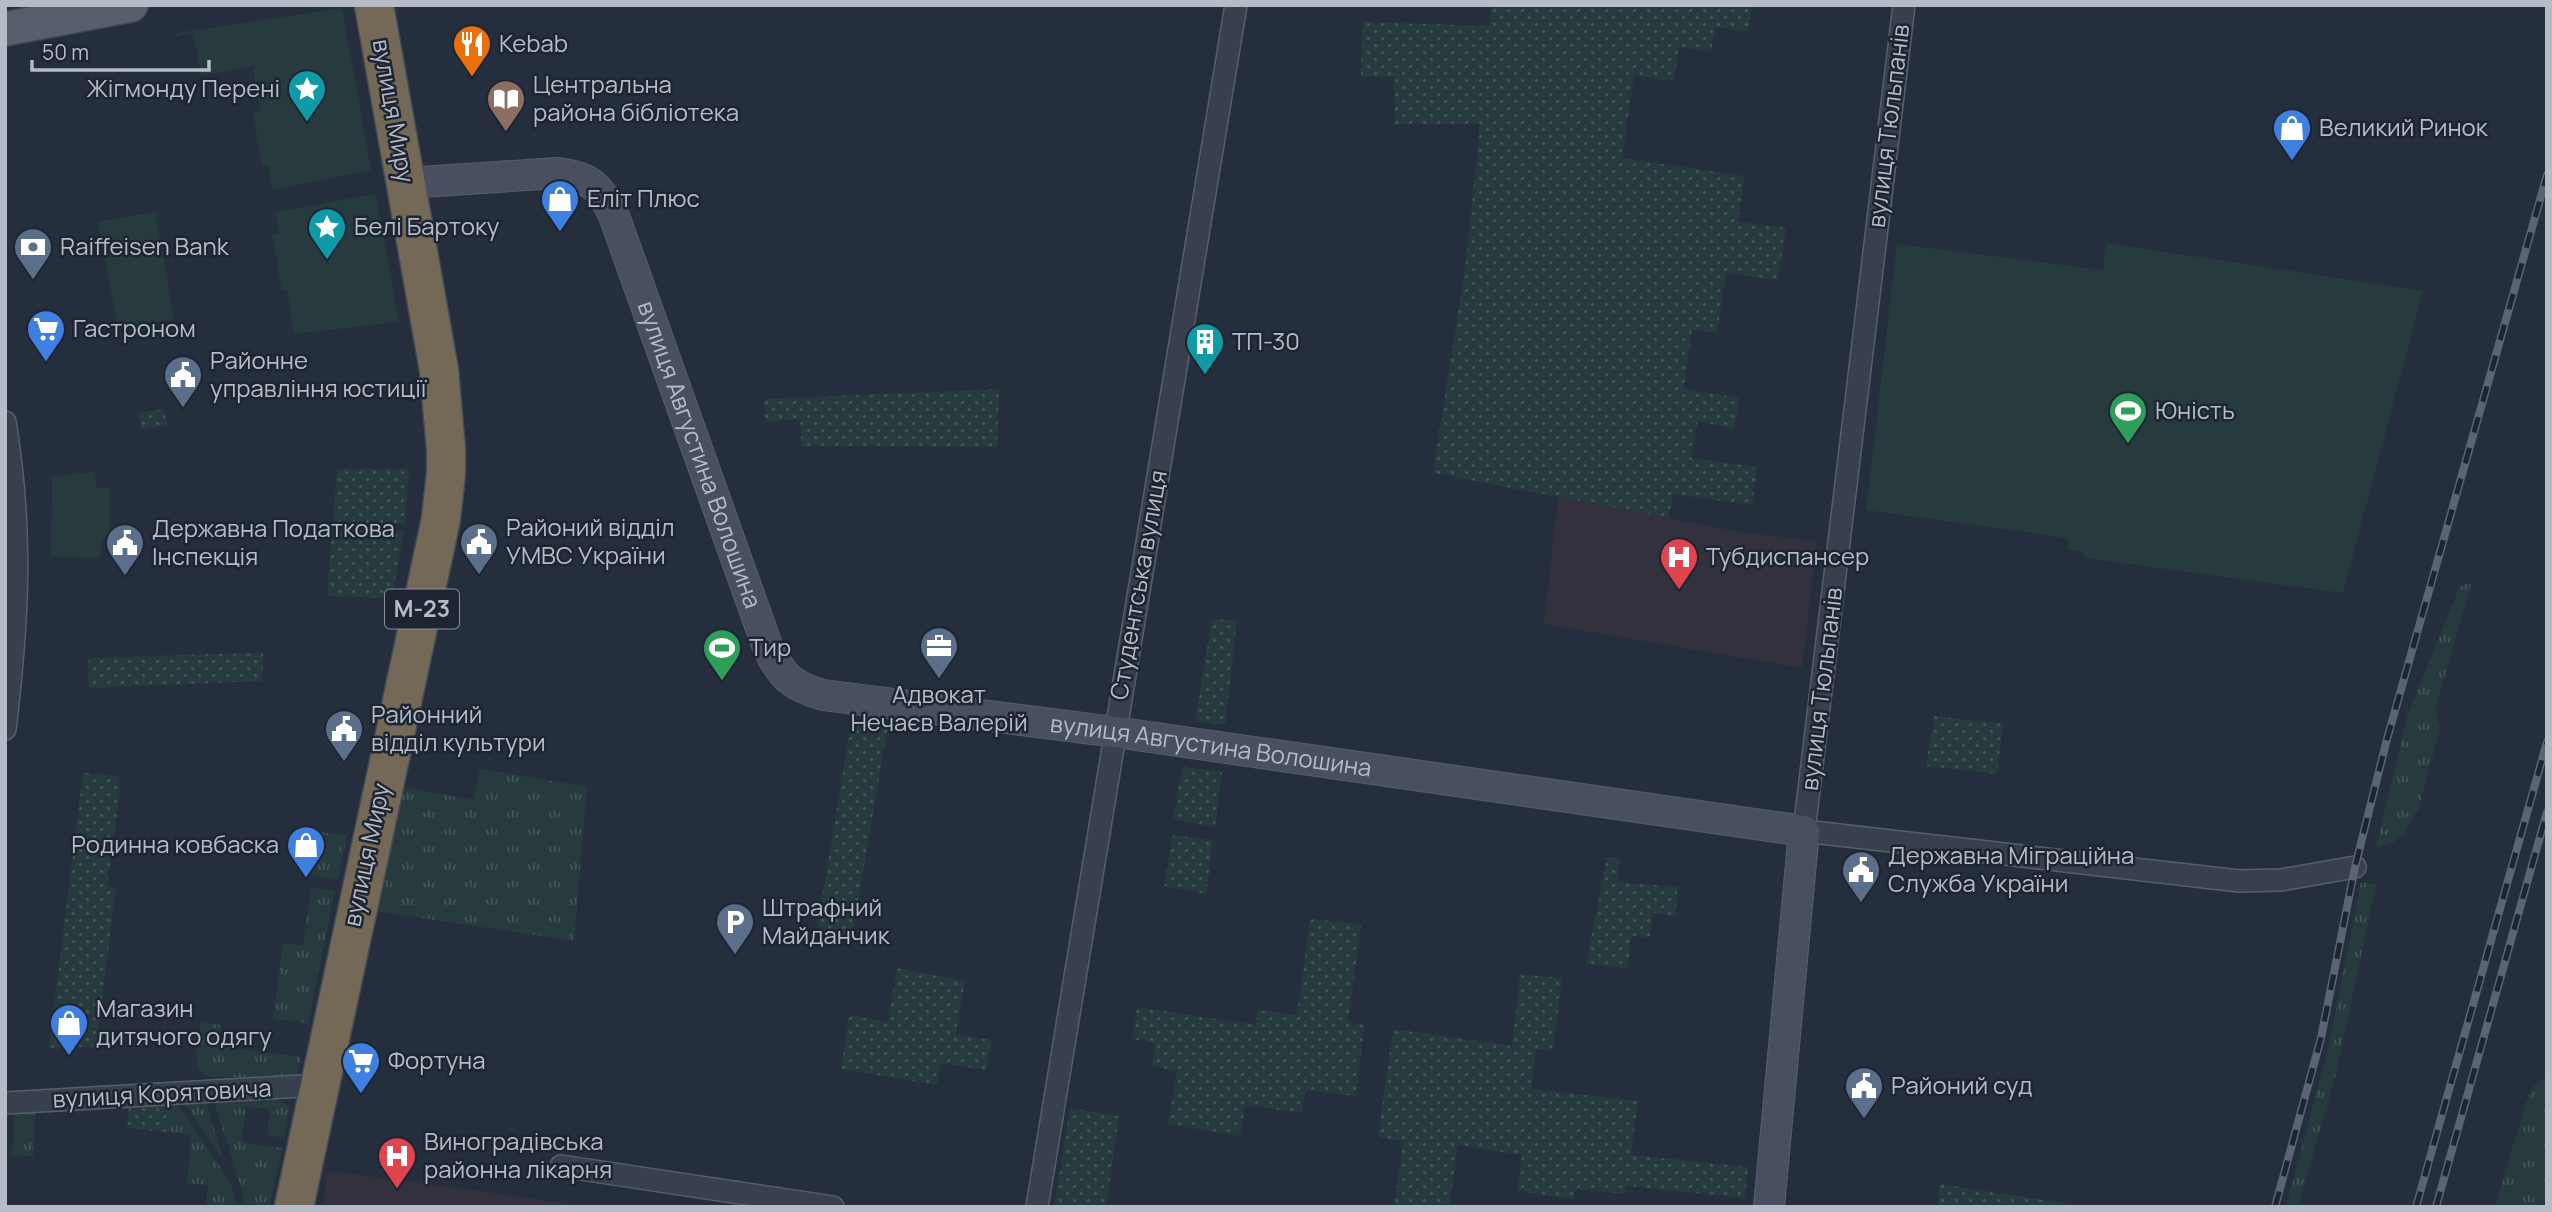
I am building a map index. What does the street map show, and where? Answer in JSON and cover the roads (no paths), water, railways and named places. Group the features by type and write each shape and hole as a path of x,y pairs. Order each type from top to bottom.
{"highway":[{"name":"вулиця Миру","path":"294,1207 318,1085 429,579 446,473 444,410 439,370 374,5"}],"main road":[{"path":"5,29 131,5"}],"street":[{"name":"Студентська вулиця","path":"1037,1207 1236,5"},
{"name":"вулиця Тюльпанів","path":"1769,1207 1804,831 1904,5"},
{"name":"вулиця Августина Волошина","path":"406,183 557,173 574,175 602,191 613,213 768,648 779,669 794,684 823,695 1115,732 1804,831 2239,881 2281,880 2355,867"},
{"path":"5,422 12,464 18,544 16,608 5,729"},
{"name":"вулиця Корятовича","path":"5,1103 318,1085"},
{"path":"561,1166 833,1207"}],"railway":[{"path":"2275,1207 2321,1038 2355,867 2387,739 2547,175"},
{"path":"2416,1207 2547,742"},
{"path":"2436,1207 2547,812"}],"place":[{"name":"Kebab","path":"472,78"},
{"name":"Жігмонду Перені","path":"307,123"},
{"name":"Центральна района бібліотека","path":"506,133"},
{"name":"Великий Ринок","path":"2292,162"},
{"name":"Еліт Плюс","path":"560,233"},
{"name":"Белі Бартоку","path":"327,261"},
{"name":"Raiffeisen Bank","path":"33,281"},
{"name":"Гастроном","path":"46,363"},
{"name":"ТП-30","path":"1205,376"},
{"name":"Районне управління юстиції","path":"183,409"},
{"name":"Юність","path":"2128,445"},
{"name":"Районий відділ УМВС України","path":"479,576"},
{"name":"Державна Податкова Інспекція","path":"125,577"},
{"name":"Тубдиспансер","path":"1679,591"},
{"name":"Адвокат Нечаєв Валерій","path":"939,680"},
{"name":"Тир","path":"722,682"},
{"name":"Районний відділ культури","path":"344,763"},
{"name":"Родинна ковбаска","path":"306,879"},
{"name":"Державна Міграційна Служба України","path":"1861,904"},
{"name":"Штрафний Майданчик","path":"735,956"},
{"name":"Магазин дитячого одягу","path":"69,1057"},
{"name":"Фортуна","path":"361,1095"},
{"name":"Районий суд","path":"1864,1120"},
{"name":"Виноградівська районна лікарня","path":"397,1190"}]}
